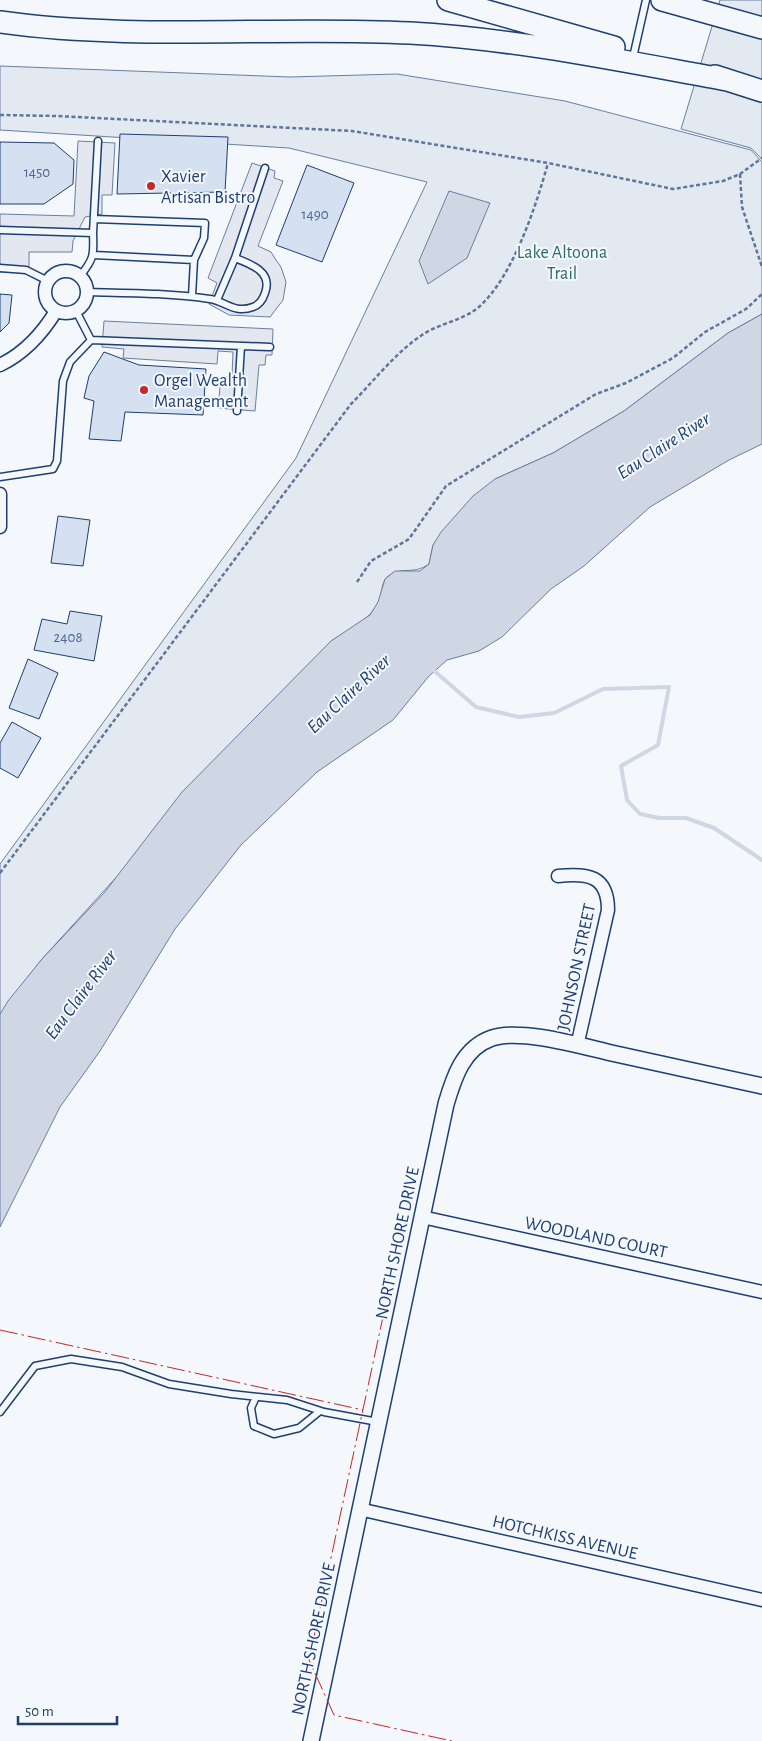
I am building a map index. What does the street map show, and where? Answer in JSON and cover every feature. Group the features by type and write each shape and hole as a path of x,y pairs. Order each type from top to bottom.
{"highway":[{"path":"448,0 762,90"},
{"path":"662,0 758,27"},
{"path":"696,0 758,27"},
{"path":"0,22 45,28 88,30 320,30 465,37 544,47 727,80"}],"street":[{"path":"64,272 80,276 87,292 84,304 76,311 65,313 56,311 46,297 48,281 57,274 64,272"},
{"path":"0,365 30,345 45,329 56,311"},
{"path":"0,494 0,527"},
{"name":"JOHNSON STREET","path":"558,876 577,874 594,878 606,890 608,901 608,910 577,1046"},
{"name":"NORTH SHORE DRIVE","path":"311,1741 422,1217 452,1086 457,1072 470,1053 491,1039 502,1036 531,1036 762,1086"},
{"name":"WOODLAND COURT","path":"422,1217 762,1292"},
{"name":"HOTCHKISS AVENUE","path":"360,1509 762,1600"}],"lane":[{"path":"634,53 646,0"},
{"path":"80,276 91,263 94,255 93,233 98,141"},
{"path":"217,300 235,258 265,168"},
{"path":"94,219 205,223 204,238 194,260 192,296"},
{"path":"0,230 93,233"},
{"path":"94,255 194,260"},
{"path":"87,292 192,296 217,300 228,307 246,309 255,307 263,299 267,279 262,271 253,265 235,258"},
{"path":"0,268 26,270 48,281"},
{"path":"76,311 91,340"},
{"path":"0,477 52,469 57,461 63,381 70,362 91,340 270,347"},
{"path":"237,411 241,346"},
{"path":"0,1412 35,1366 71,1359 122,1367 169,1384 287,1400 320,1411 378,1422"},
{"path":"256,1397 251,1408 254,1426 274,1434 299,1428 320,1411"}],"path":[{"path":"0,115 57,116 352,131 548,163 673,189 706,185 740,174 762,158"},
{"path":"0,873 351,404 410,344 436,327 471,314 492,292 522,240 537,203 548,163"},
{"path":"740,174 742,207 762,267"},
{"path":"357,582 372,561 409,539 446,486 596,394 626,383 672,358 705,332 746,309 762,294"}],"green space":[{"path":"720,0 762,0 762,159 751,148 681,129"},
{"name":"Lake Altoona Trail","path":"0,66 290,77 397,74 565,101 751,150 762,162 762,314 728,333 624,411 553,453 495,479 433,545 429,564 423,568 392,573 387,577 378,603 370,615 358,625 331,641 42,959 0,1014 0,864 296,458 427,182 289,148 0,130"}],"shaded area":[{"path":"78,141 115,143 112,195 102,195 102,214 85,217 73,241 72,252 29,252 29,273 0,272 0,214 74,216"},
{"path":"252,163 275,171 274,178 283,181 258,246 271,252 281,267 286,282 283,300 270,317 229,315 209,304 217,283 208,278"},
{"path":"104,321 273,329 272,355 266,355 265,365 259,365 255,411 218,408 221,377 232,376 233,352 218,351 217,364 123,358 124,349 102,347"}],"water":[{"path":"449,191 490,203 467,258 428,284 419,261"},
{"name":"Eau Claire River","path":"762,314 762,444 729,460 650,507 584,566 551,589 502,637 479,651 447,660 429,676 393,720 317,772 241,845 175,929 100,1051 60,1107 0,1227 0,1014 8,1001 42,959 104,893 182,792 331,641 370,615 378,602 385,579 395,571 420,571 429,564 433,545 441,532 473,496 495,479 553,453 624,411 728,333"}],"building":[{"path":"120,134 228,137 225,192 117,194"},
{"path":"0,142 54,143 74,160 73,184 44,204 0,204"},
{"path":"307,165 354,183 322,262 276,245"},
{"path":"0,294 12,295 9,323 0,332"},
{"path":"104,352 139,365 206,369 203,415 125,412 121,441 89,439 94,401 84,398 89,376"},
{"path":"58,516 90,520 83,566 51,563"},
{"path":"70,611 102,616 94,661 34,650 42,619 67,624"},
{"path":"28,659 58,673 39,719 9,708"},
{"path":"12,722 41,738 18,778 0,768 0,743"}],"waterway":[{"path":"432,669 476,707 519,717 554,713 603,689 669,687 658,745 621,766 627,800 640,814 659,818 686,818 714,828 762,860"}],"power":[{"path":"384,1312 309,1660 334,1715 452,1741"},
{"path":"0,1330 363,1410"}],"place":[{"name":"Xavier Artisan Bistro","path":"151,186"},
{"name":"Orgel Wealth Management","path":"144,390"}]}
